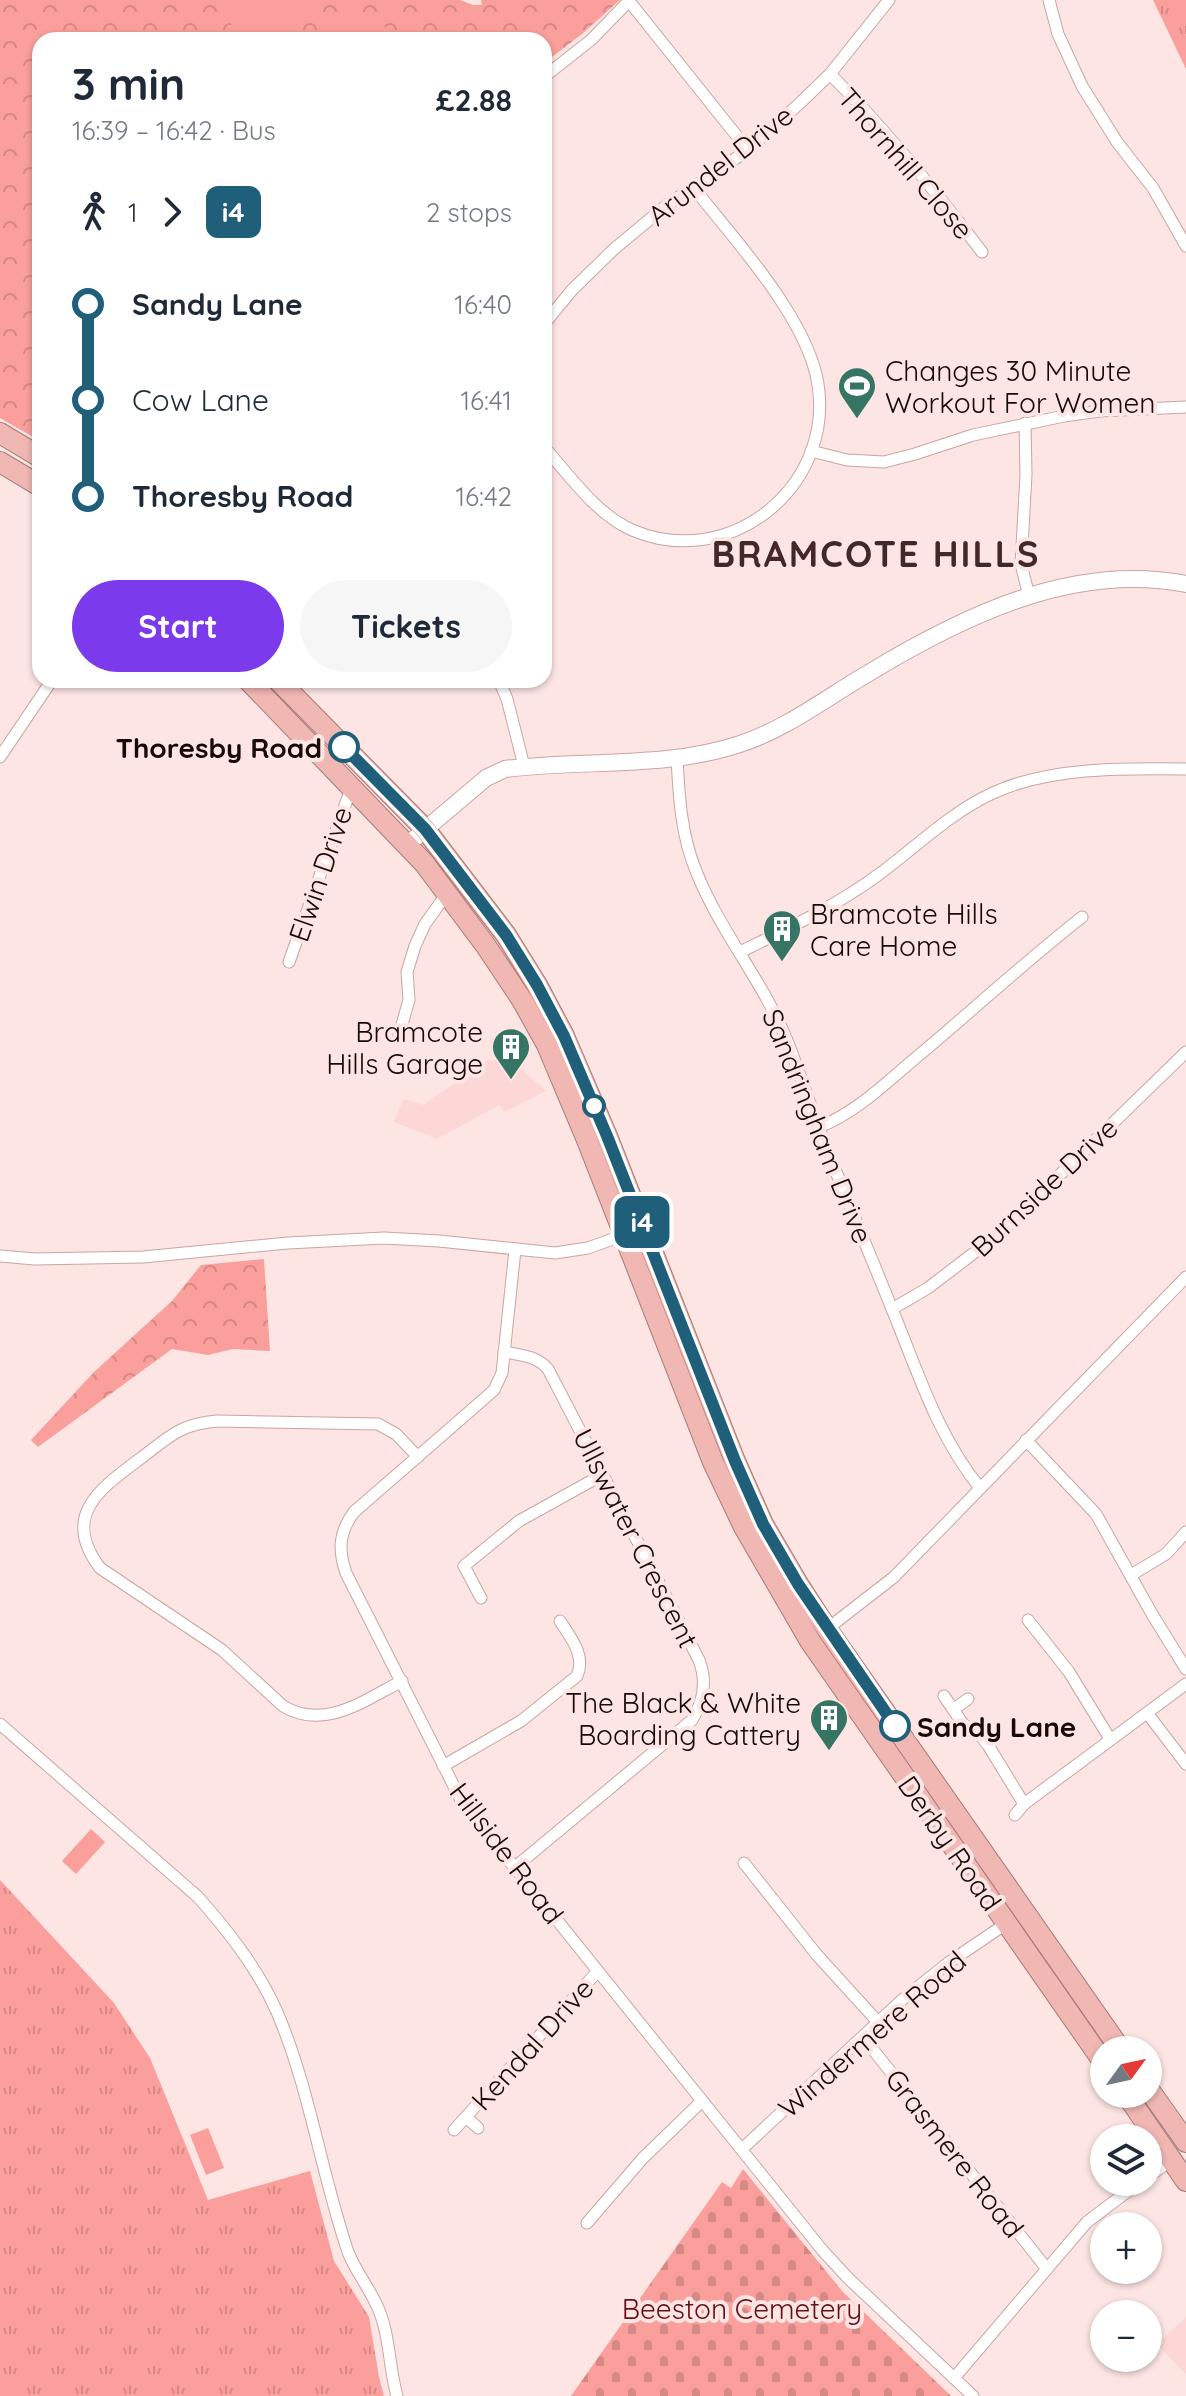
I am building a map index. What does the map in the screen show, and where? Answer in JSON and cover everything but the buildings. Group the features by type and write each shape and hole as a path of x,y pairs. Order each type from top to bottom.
{"highway":[{"path":"0,433 32,452"},
{"path":"0,462 32,481"},
{"name":"Derby Road","path":"256,688 408,844 448,892 507,976 547,1045 713,1462 744,1527 810,1641 1090,2043"},
{"name":"Derby Road","path":"286,688 425,829 506,935 537,985 564,1036 623,1176 735,1461 763,1524 827,1629 1111,2036"},
{"path":"1136,2108 1186,2181"},
{"path":"1162,2108 1186,2142"}],"street":[{"name":"Arundel Drive","path":"552,314 614,249 693,187 748,150 830,74 889,0"},
{"path":"1049,0 1058,34 1082,86 1117,142 1153,188 1186,246"},
{"path":"552,71 598,34 630,1 748,150"},
{"name":"Thornhill Close","path":"830,74 927,180 982,252"},
{"path":"552,456 615,521 647,535 680,541 713,539 758,520 785,497 802,471 818,426 816,376 804,341 774,292 693,187"},
{"path":"811,451 847,460 884,462 1025,423 1100,411 1186,407"},
{"path":"1025,423 1026,475 1021,564 1029,596"},
{"path":"408,844 486,778 505,769 677,758 719,751 770,732 950,626 1029,596 1077,585 1115,581 1154,580 1186,584"},
{"path":"0,757 47,688"},
{"path":"502,688 524,766"},
{"name":"Sandringham Drive","path":"677,758 679,800 687,845 706,894 771,1005 932,1410 960,1464 980,1488"},
{"path":"740,952 855,891 959,813 993,793 1033,779 1055,776 1154,768 1186,769"},
{"name":"Elwin Drive","path":"289,962 352,786"},
{"path":"399,1035 409,1000 407,972 415,946 425,924 448,892"},
{"path":"819,1127 840,1118 902,1070 1082,917"},
{"name":"Burnside Drive","path":"892,1309 938,1281 1000,1233 1186,1052"},
{"path":"0,1256 35,1259 143,1257 288,1243 384,1238 568,1252 624,1235"},
{"name":"Hillside Road","path":"515,1250 502,1373 494,1390 354,1512 346,1524 340,1547 346,1573 462,1802 823,2251 973,2396"},
{"path":"827,1629 894,1577 1186,1277"},
{"name":"Ullswater Crescent","path":"504,1352 533,1357 548,1369 704,1673 701,1702 692,1720 514,1868"},
{"path":"402,1681 345,1711 313,1716 292,1712 222,1650 100,1568 84,1536 86,1514 96,1494 180,1429 197,1423 378,1424 396,1434 418,1457"},
{"path":"1026,1440 1091,1506 1186,1669"},
{"path":"481,1598 464,1566 512,1526 602,1475"},
{"path":"1131,1575 1156,1562 1186,1532"},
{"path":"1175,1546 1186,1557"},
{"path":"1028,1620 1069,1672 1110,1739"},
{"path":"443,1766 528,1717 577,1676 580,1658 560,1621"},
{"path":"1042,1637 1053,1628"},
{"path":"1015,1815 1024,1804 1186,1684"},
{"path":"944,1696 963,1724 979,1734 988,1745 1024,1804"},
{"path":"954,1709 968,1699"},
{"path":"1147,1713 1186,1764"},
{"path":"0,1724 198,1897 258,1975 290,2044 348,2252 382,2320 397,2396"},
{"path":"744,1863 817,1955 878,2022"},
{"name":"Windermere Road","path":"742,2149 878,2022 948,1963 1007,1923"},
{"name":"Kendal Drive","path":"454,2130 598,1971"},
{"name":"Grasmere Road","path":"863,2037 1047,2269"},
{"path":"587,2223 643,2158 702,2101"},
{"name":"Kendal Drive","path":"466,2117 478,2128"},
{"path":"1162,2167 1171,2160"},
{"path":"954,2378 1087,2222 1121,2196"}],"shaded area":[{"path":"489,1060 512,1060 546,1091 504,1112 499,1105 437,1139 394,1122 404,1099 423,1105"},
{"path":"1186,2317 1186,2374 1162,2349 1162,2339"}],"green space":[{"path":"0,0 460,0 482,5 481,0 620,0 552,57 552,32 32,32 32,436 0,418"},
{"path":"232,0 311,0 318,12 284,32 235,32 221,7"},
{"path":"1153,0 1186,0 1186,69"},
{"path":"354,20 397,32 314,32"},
{"path":"264,1259 270,1351 233,1349 208,1355 172,1349 38,1447 31,1440 94,1372 172,1301 201,1265"},
{"path":"91,1829 105,1842 76,1874 62,1861"},
{"path":"0,1880 114,2003 150,2058 208,2200 310,2171 334,2261 369,2317 384,2396 0,2396"},
{"path":"208,2128 224,2168 206,2175 190,2135"},
{"name":"Beeston Cemetery","path":"743,2169 842,2291 951,2396 571,2396 722,2182 731,2188"}],"bus line":[{"name":"i4","path":"344,747 425,829 506,935 537,985 564,1036 607,1136 735,1461 763,1524 827,1629 895,1726"}],"place":[{"name":"Changes 30 Minute Workout For Women","path":"857,420"},
{"name":"Thoresby Road","path":"344,747"},
{"name":"Bramcote Hills Care Home","path":"782,963"},
{"name":"Bramcote Hills Garage","path":"511,1081"},
{"name":"Sandy Lane","path":"895,1726"},
{"name":"The Black & White Boarding Cattery","path":"829,1752"}],"district":[{"name":"BRAMCOTE HILLS","path":"876,553"}]}
